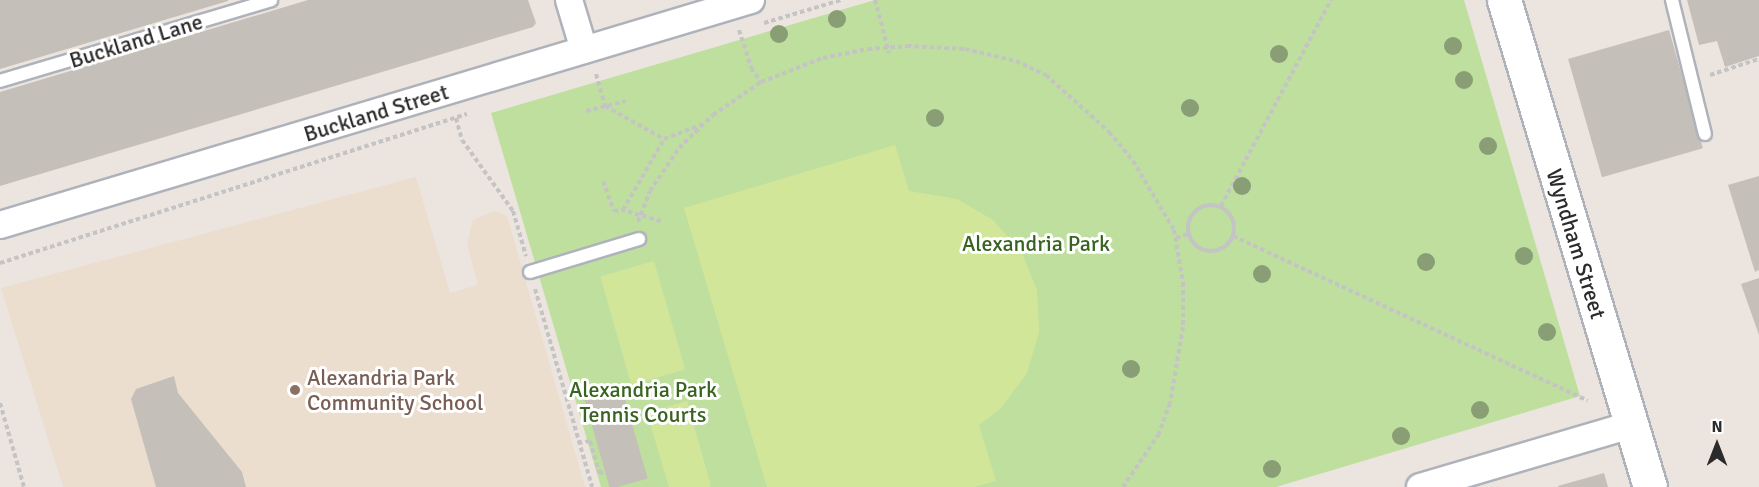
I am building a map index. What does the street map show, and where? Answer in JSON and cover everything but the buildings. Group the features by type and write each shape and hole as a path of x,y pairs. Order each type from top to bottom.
{"main road":[{"name":"Wyndham Street","path":"1504,0 1650,487"}],"street":[{"path":"569,0 584,50"},
{"name":"Buckland Street","path":"0,225 751,0"},
{"path":"1420,487 1630,425"}],"lane":[{"name":"Buckland Lane","path":"0,81 271,0"},
{"path":"1672,0 1705,134"},
{"path":"530,272 639,239"}],"path":[{"path":"875,0 889,50"},
{"path":"1221,206 1331,0"},
{"path":"739,30 751,68 761,82"},
{"path":"639,239 637,216 679,148 705,123 761,82 823,58 889,50 965,49 1016,61 1046,75 1095,118 1133,161 1176,238 1183,283 1183,327 1170,403 1159,434 1123,487"},
{"path":"1692,81 1759,59"},
{"path":"596,74 605,106 664,139"},
{"path":"586,111 626,100"},
{"path":"0,263 478,110"},
{"path":"456,117 462,140 513,211 592,487"},
{"path":"623,210 664,139 705,123"},
{"path":"603,181 614,211 623,210 637,216 661,221"},
{"path":"1206,205 1221,206 1234,222 1233,237 1224,248 1210,251 1196,246 1188,234 1193,213 1206,205"},
{"path":"1176,238 1188,234"},
{"path":"1233,237 1588,400"},
{"path":"0,403 24,487"},
{"path":"578,443 590,441 599,473 604,472"}],"shaded area":[{"name":"Alexandria Park Community School","path":"416,177 450,293 478,285 467,244 473,220 495,211 507,216 585,487 63,487 1,288"}],"green space":[{"name":"Alexandria Park","path":"875,0 1464,0 1580,396 1276,487 601,487 491,113"},
{"path":"895,145 909,191 957,199 993,220 1021,251 1037,290 1039,332 1027,373 1001,408 979,425 996,481 974,487 767,487 684,208"},
{"path":"654,261 685,370 631,385 600,276"},
{"path":"687,401 711,486 709,487 669,487 647,413"}],"place":[{"name":"Alexandria Park Community School","path":"295,390"}],"park label":[{"name":"Alexandria Park Tennis Courts","path":"643,402"}]}
